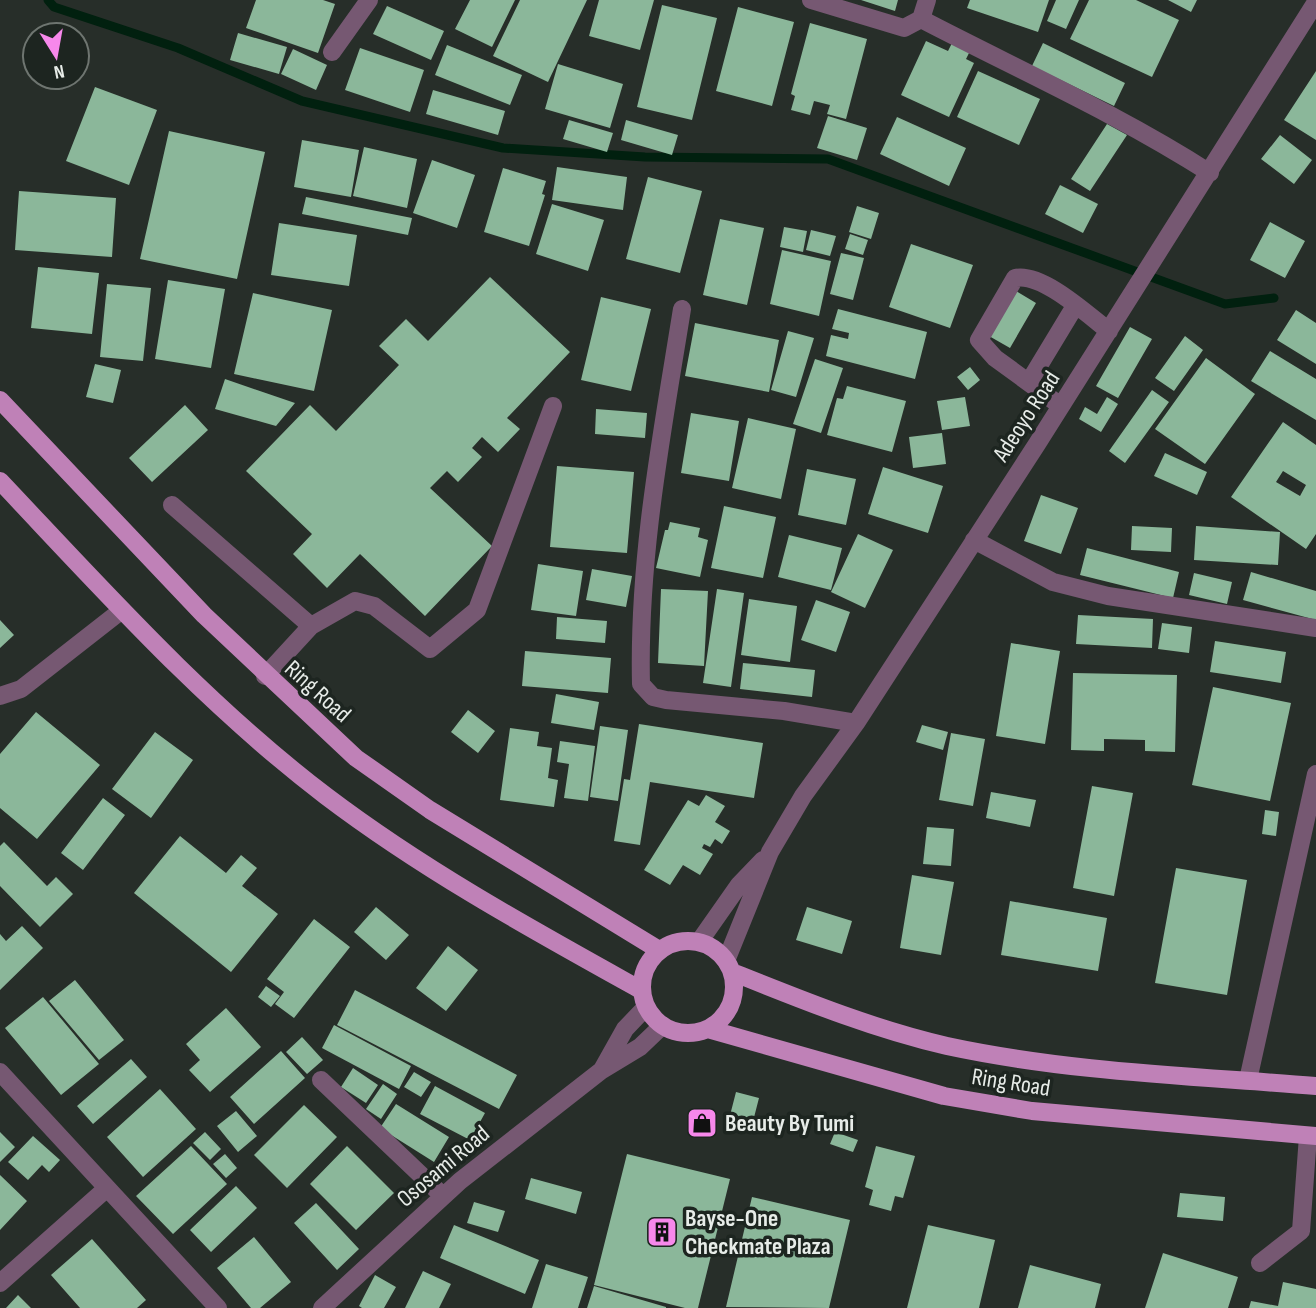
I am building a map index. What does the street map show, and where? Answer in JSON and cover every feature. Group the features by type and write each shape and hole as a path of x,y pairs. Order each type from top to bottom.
{"main road":[{"name":"Ring Road","path":"0,400 265,676 356,758 441,817 659,950"},
{"path":"0,481 163,653 253,737 326,796 405,853 644,998 662,1026 677,1032 693,1033 708,1029 722,1018 731,1004 734,988 729,966 714,949 699,942 678,942 659,950 646,968 644,998"},
{"name":"Ring Road","path":"729,966 816,1006 946,1045 1041,1063 1316,1086"},
{"name":"Ring Road","path":"708,1029 956,1098 1032,1111 1312,1136"}],"street":[{"path":"332,52 369,0"},
{"path":"811,0 904,28 912,27 920,19 927,0"},
{"name":"Adeoyo Road","path":"770,852 803,796 856,723 1062,406 1316,2"},
{"path":"920,19 1136,129 1210,173"},
{"path":"1062,406 989,353 979,337 1019,277 1041,281 1110,331"},
{"path":"1029,383 1075,306"},
{"path":"682,309 647,525 640,636 640,684 653,697 666,700 785,710 856,723"},
{"path":"265,676 311,626 355,601 374,606 430,649 477,610 553,406"},
{"path":"172,505 311,626"},
{"path":"974,540 1053,582 1097,593 1316,628"},
{"path":"0,696 21,689 122,610"},
{"path":"1248,1080 1316,774"},
{"path":"699,942 739,885 770,852"},
{"path":"729,966 770,852"},
{"path":"602,1070 644,998"},
{"name":"Ososami Road","path":"322,1308 443,1196 602,1070 640,1047 662,1026"},
{"path":"0,1072 218,1308"},
{"path":"321,1080 443,1196"},
{"path":"1260,1263 1301,1231 1312,1136"},
{"path":"0,1283 106,1189"}],"building":[{"path":"256,0 323,0 335,4 318,53 246,28"},
{"path":"470,0 515,0 492,47 455,29"},
{"path":"520,0 587,0 548,82 493,56"},
{"path":"599,0 654,0 640,50 589,36"},
{"path":"861,0 898,0 895,11"},
{"path":"970,0 1049,0 1038,32 967,8"},
{"path":"1056,0 1079,0 1066,29 1047,21"},
{"path":"1089,0 1136,0 1179,20 1152,77 1070,39"},
{"path":"1168,0 1197,0 1191,12"},
{"path":"662,5 717,18 692,120 637,107"},
{"path":"387,6 444,31 431,60 373,34"},
{"path":"738,7 794,22 772,106 716,91"},
{"path":"810,23 867,39 846,119 827,114 830,105 814,101 810,115 791,110 795,96 791,94"},
{"path":"238,33 287,47 279,74 230,60"},
{"path":"954,39 972,47 966,59 974,63 949,117 901,95 926,41 948,51"},
{"path":"1043,43 1125,83 1114,106 1032,66"},
{"path":"447,45 522,75 510,105 435,75"},
{"path":"360,48 424,70 410,112 345,90"},
{"path":"293,49 327,65 316,90 281,74"},
{"path":"558,64 623,84 610,128 545,109"},
{"path":"978,71 1040,99 1019,145 957,117"},
{"path":"1316,71 1316,140 1284,120"},
{"path":"95,87 157,110 129,185 66,161"},
{"path":"433,90 505,111 498,135 426,114"},
{"path":"828,116 867,128 857,160 817,148"},
{"path":"897,117 966,148 949,186 880,154"},
{"path":"569,120 613,133 607,152 563,139"},
{"path":"626,120 678,135 672,155 621,140"},
{"path":"1107,124 1127,135 1090,191 1071,179"},
{"path":"169,131 265,152 237,279 140,259"},
{"path":"1280,135 1312,160 1294,184 1261,159"},
{"path":"302,140 359,150 351,197 294,187"},
{"path":"364,147 417,159 407,208 353,196"},
{"path":"432,160 475,175 457,228 413,213"},
{"path":"557,167 627,177 623,210 552,200"},
{"path":"503,168 546,181 542,194 545,195 529,246 484,232"},
{"path":"648,177 702,191 680,273 626,259"},
{"path":"1060,185 1098,204 1083,233 1045,214"},
{"path":"19,191 116,198 112,257 15,250"},
{"path":"306,197 412,218 408,235 302,214"},
{"path":"552,204 604,220 588,271 536,254"},
{"path":"857,206 879,213 871,239 849,232"},
{"path":"720,219 764,228 747,305 703,295"},
{"path":"1270,222 1305,241 1285,278 1250,260"},
{"path":"279,223 357,235 349,286 271,275"},
{"path":"784,227 807,231 803,252 780,247"},
{"path":"811,230 836,236 830,256 806,250"},
{"path":"850,234 868,240 863,255 845,249"},
{"path":"911,244 973,265 950,328 889,307"},
{"path":"782,250 831,261 819,316 770,304"},
{"path":"841,253 864,258 853,300 830,294"},
{"path":"38,267 99,273 92,334 31,328"},
{"path":"490,277 570,352 507,418 520,429 498,452 482,437 472,448 482,457 458,482 447,471 430,488 492,546 425,616 360,554 327,588 293,554 312,534 246,471 310,405 336,431 399,365 379,346 406,319 428,341"},
{"path":"168,280 225,289 211,368 155,359"},
{"path":"107,284 151,288 143,361 100,357"},
{"path":"1016,291 1036,303 1010,348 989,336"},
{"path":"253,293 332,310 314,391 234,374"},
{"path":"601,297 651,309 631,391 581,380"},
{"path":"838,309 927,332 915,379 826,356 831,335 848,339 849,333 832,329"},
{"path":"1296,310 1316,323 1316,364 1277,340"},
{"path":"695,323 779,340 769,392 685,376"},
{"path":"1130,327 1152,339 1118,398 1096,386"},
{"path":"788,331 814,338 796,397 771,390"},
{"path":"1185,336 1203,350 1174,391 1155,378"},
{"path":"1270,351 1316,379 1316,420 1251,381"},
{"path":"1206,358 1255,394 1205,464 1155,429"},
{"path":"815,359 843,368 821,433 793,424"},
{"path":"95,364 121,370 113,403 86,397"},
{"path":"970,367 980,380 968,390 957,377"},
{"path":"225,379 295,403 276,426 215,409"},
{"path":"847,386 906,401 892,452 827,435 837,398 843,399"},
{"path":"1152,390 1169,402 1125,463 1109,451"},
{"path":"965,397 970,426 942,430 937,401"},
{"path":"1107,397 1118,404 1101,432 1079,419 1085,407 1097,414"},
{"path":"185,405 208,430 152,482 129,458"},
{"path":"596,409 647,413 645,438 595,434"},
{"path":"691,413 739,421 729,481 681,473"},
{"path":"748,418 796,429 781,499 732,488"},
{"path":"1283,422 1316,445 1316,534 1306,549 1231,497","holes":["1283,471 1306,485 1300,496 1276,482"]},
{"path":"942,433 946,464 913,468 909,437"},
{"path":"1165,453 1207,472 1197,495 1154,476"},
{"path":"557,466 634,472 627,553 550,547"},
{"path":"883,467 943,486 928,533 868,514"},
{"path":"807,469 856,479 846,525 798,515"},
{"path":"1041,495 1078,508 1061,554 1024,541"},
{"path":"724,506 776,517 763,578 711,568"},
{"path":"670,522 700,528 698,537 708,540 700,577 656,568 665,530 668,530"},
{"path":"1132,526 1172,528 1171,552 1131,550"},
{"path":"1196,526 1280,532 1278,565 1194,560"},
{"path":"858,534 893,550 865,608 831,592"},
{"path":"789,535 842,548 831,590 778,577"},
{"path":"1087,548 1179,572 1173,598 1080,575"},
{"path":"538,564 583,571 576,616 531,610"},
{"path":"592,569 632,576 626,607 586,600"},
{"path":"1251,572 1316,591 1316,620 1243,600"},
{"path":"1194,573 1232,582 1227,604 1189,595"},
{"path":"661,589 708,591 704,666 658,663"},
{"path":"717,589 744,593 731,687 703,683"},
{"path":"749,599 797,606 790,662 741,655"},
{"path":"816,600 850,612 836,652 801,640"},
{"path":"1078,615 1153,619 1152,648 1076,644"},
{"path":"557,617 607,621 605,643 556,639"},
{"path":"0,620 14,635 0,648"},
{"path":"1162,623 1192,627 1189,653 1158,649"},
{"path":"1215,641 1286,652 1281,683 1210,672"},
{"path":"1011,643 1060,651 1045,744 996,736"},
{"path":"525,651 611,658 608,693 522,686"},
{"path":"743,663 815,670 812,697 740,689"},
{"path":"1073,673 1177,675 1175,752 1145,751 1145,740 1104,739 1104,751 1071,750"},
{"path":"1213,687 1291,703 1270,801 1192,785"},
{"path":"556,694 599,702 594,730 551,723"},
{"path":"468,710 495,731 478,753 451,732"},
{"path":"36,712 100,765 37,839 0,808 0,754"},
{"path":"639,724 763,743 754,798 650,782 640,845 614,841 624,779 630,780"},
{"path":"922,725 948,732 943,750 916,742"},
{"path":"600,726 628,730 618,801 590,797"},
{"path":"510,728 539,732 537,746 552,748 548,778 558,780 554,807 500,800"},
{"path":"155,732 193,760 151,818 112,789"},
{"path":"951,733 985,739 973,806 939,800"},
{"path":"560,741 595,746 588,801 564,798 569,764 557,762"},
{"path":"1092,786 1133,793 1114,896 1073,888"},
{"path":"991,792 1036,800 1030,827 986,818"},
{"path":"706,795 725,806 715,822 730,831 722,844 715,839 710,847 704,844 702,848 713,854 700,875 683,865 670,885 644,870 688,800 699,806"},
{"path":"103,798 125,815 83,870 61,853"},
{"path":"1265,810 1279,812 1276,836 1262,834"},
{"path":"927,827 954,829 951,866 923,864"},
{"path":"180,836 226,873 241,855 257,868 242,886 278,914 231,972 134,893"},
{"path":"4,842 47,886 56,877 73,894 40,927 0,886 0,846"},
{"path":"1176,868 1247,880 1227,995 1155,983"},
{"path":"912,875 954,882 941,955 900,948"},
{"path":"1010,901 1107,918 1098,971 1001,955"},
{"path":"376,907 409,935 386,960 354,932"},
{"path":"807,907 852,921 842,954 796,940"},
{"path":"314,919 350,947 294,1018 275,1004 284,992 267,979"},
{"path":"22,926 43,948 0,990 0,934 6,941"},
{"path":"448,946 478,970 446,1011 416,988"},
{"path":"75,980 124,1040 99,1060 49,1001"},
{"path":"266,986 280,996 271,1007 258,997"},
{"path":"355,990 517,1075 499,1109 337,1025"},
{"path":"43,997 99,1064 61,1095 5,1028"},
{"path":"226,1008 261,1047 210,1092 189,1070 200,1060 186,1044"},
{"path":"334,1025 411,1066 399,1089 322,1048"},
{"path":"302,1037 323,1060 307,1074 286,1052"},
{"path":"281,1051 305,1078 254,1124 230,1097"},
{"path":"131,1059 147,1077 93,1124 77,1106"},
{"path":"353,1068 378,1085 366,1103 341,1087"},
{"path":"414,1072 431,1082 421,1097 404,1087"},
{"path":"383,1084 397,1094 381,1119 366,1109"},
{"path":"435,1086 485,1113 470,1140 420,1114"},
{"path":"160,1089 196,1129 143,1177 107,1137"},
{"path":"736,1092 759,1098 750,1133 727,1127"},
{"path":"396,1104 449,1137 434,1162 380,1128"},
{"path":"304,1105 337,1137 287,1188 254,1155"},
{"path":"236,1111 257,1136 238,1152 217,1126"},
{"path":"0,1132 15,1147 0,1162"},
{"path":"205,1132 221,1149 210,1160 193,1143"},
{"path":"835,1132 858,1140 853,1152 830,1144"},
{"path":"33,1136 60,1160 49,1172 42,1165 28,1180 8,1162"},
{"path":"191,1146 227,1184 173,1234 136,1196"},
{"path":"347,1146 394,1193 356,1230 310,1184"},
{"path":"876,1146 915,1156 903,1198 895,1196 891,1211 869,1205 873,1190 865,1187"},
{"path":"225,1154 237,1168 226,1178 213,1164"},
{"name":"Bayse-One Checkmate Plaza","path":"627,1154 730,1179 698,1308 685,1308 594,1285"},
{"path":"0,1175 27,1201 0,1230"},
{"path":"531,1178 582,1192 576,1214 525,1199"},
{"path":"236,1186 257,1208 211,1252 190,1230"},
{"path":"1180,1193 1225,1197 1223,1221 1177,1217"},
{"path":"752,1197 850,1220 829,1308 726,1307"},
{"path":"474,1202 505,1211 498,1232 467,1223"},
{"path":"316,1203 359,1249 337,1270 294,1223"},
{"path":"454,1225 539,1260 525,1294 440,1258"},
{"path":"928,1225 995,1240 979,1308 907,1308"},
{"path":"254,1237 291,1282 260,1308 251,1308 217,1268"},
{"path":"92,1239 146,1300 137,1308 80,1308 51,1275"},
{"path":"1163,1253 1238,1277 1228,1308 1145,1308"},
{"path":"546,1264 588,1277 578,1308 532,1308"},
{"path":"1030,1265 1101,1284 1095,1308 1018,1308"},
{"path":"423,1271 451,1284 439,1308 405,1308"},
{"path":"375,1275 396,1287 384,1308 362,1308 359,1306"},
{"path":"1283,1282 1316,1289 1316,1308 1249,1308 1251,1301 1278,1306"},
{"path":"594,1286 666,1307 666,1308 587,1308"},
{"path":"18,1295 31,1308 6,1308"}],"waterway":[{"path":"48,0 54,7 178,48 302,101 503,148 645,157 828,159 1225,304 1274,298"}],"place":[{"name":"Beauty By Tumi","path":"702,1123"},
{"name":"Bayse-One Checkmate Plaza","path":"662,1232"}]}
